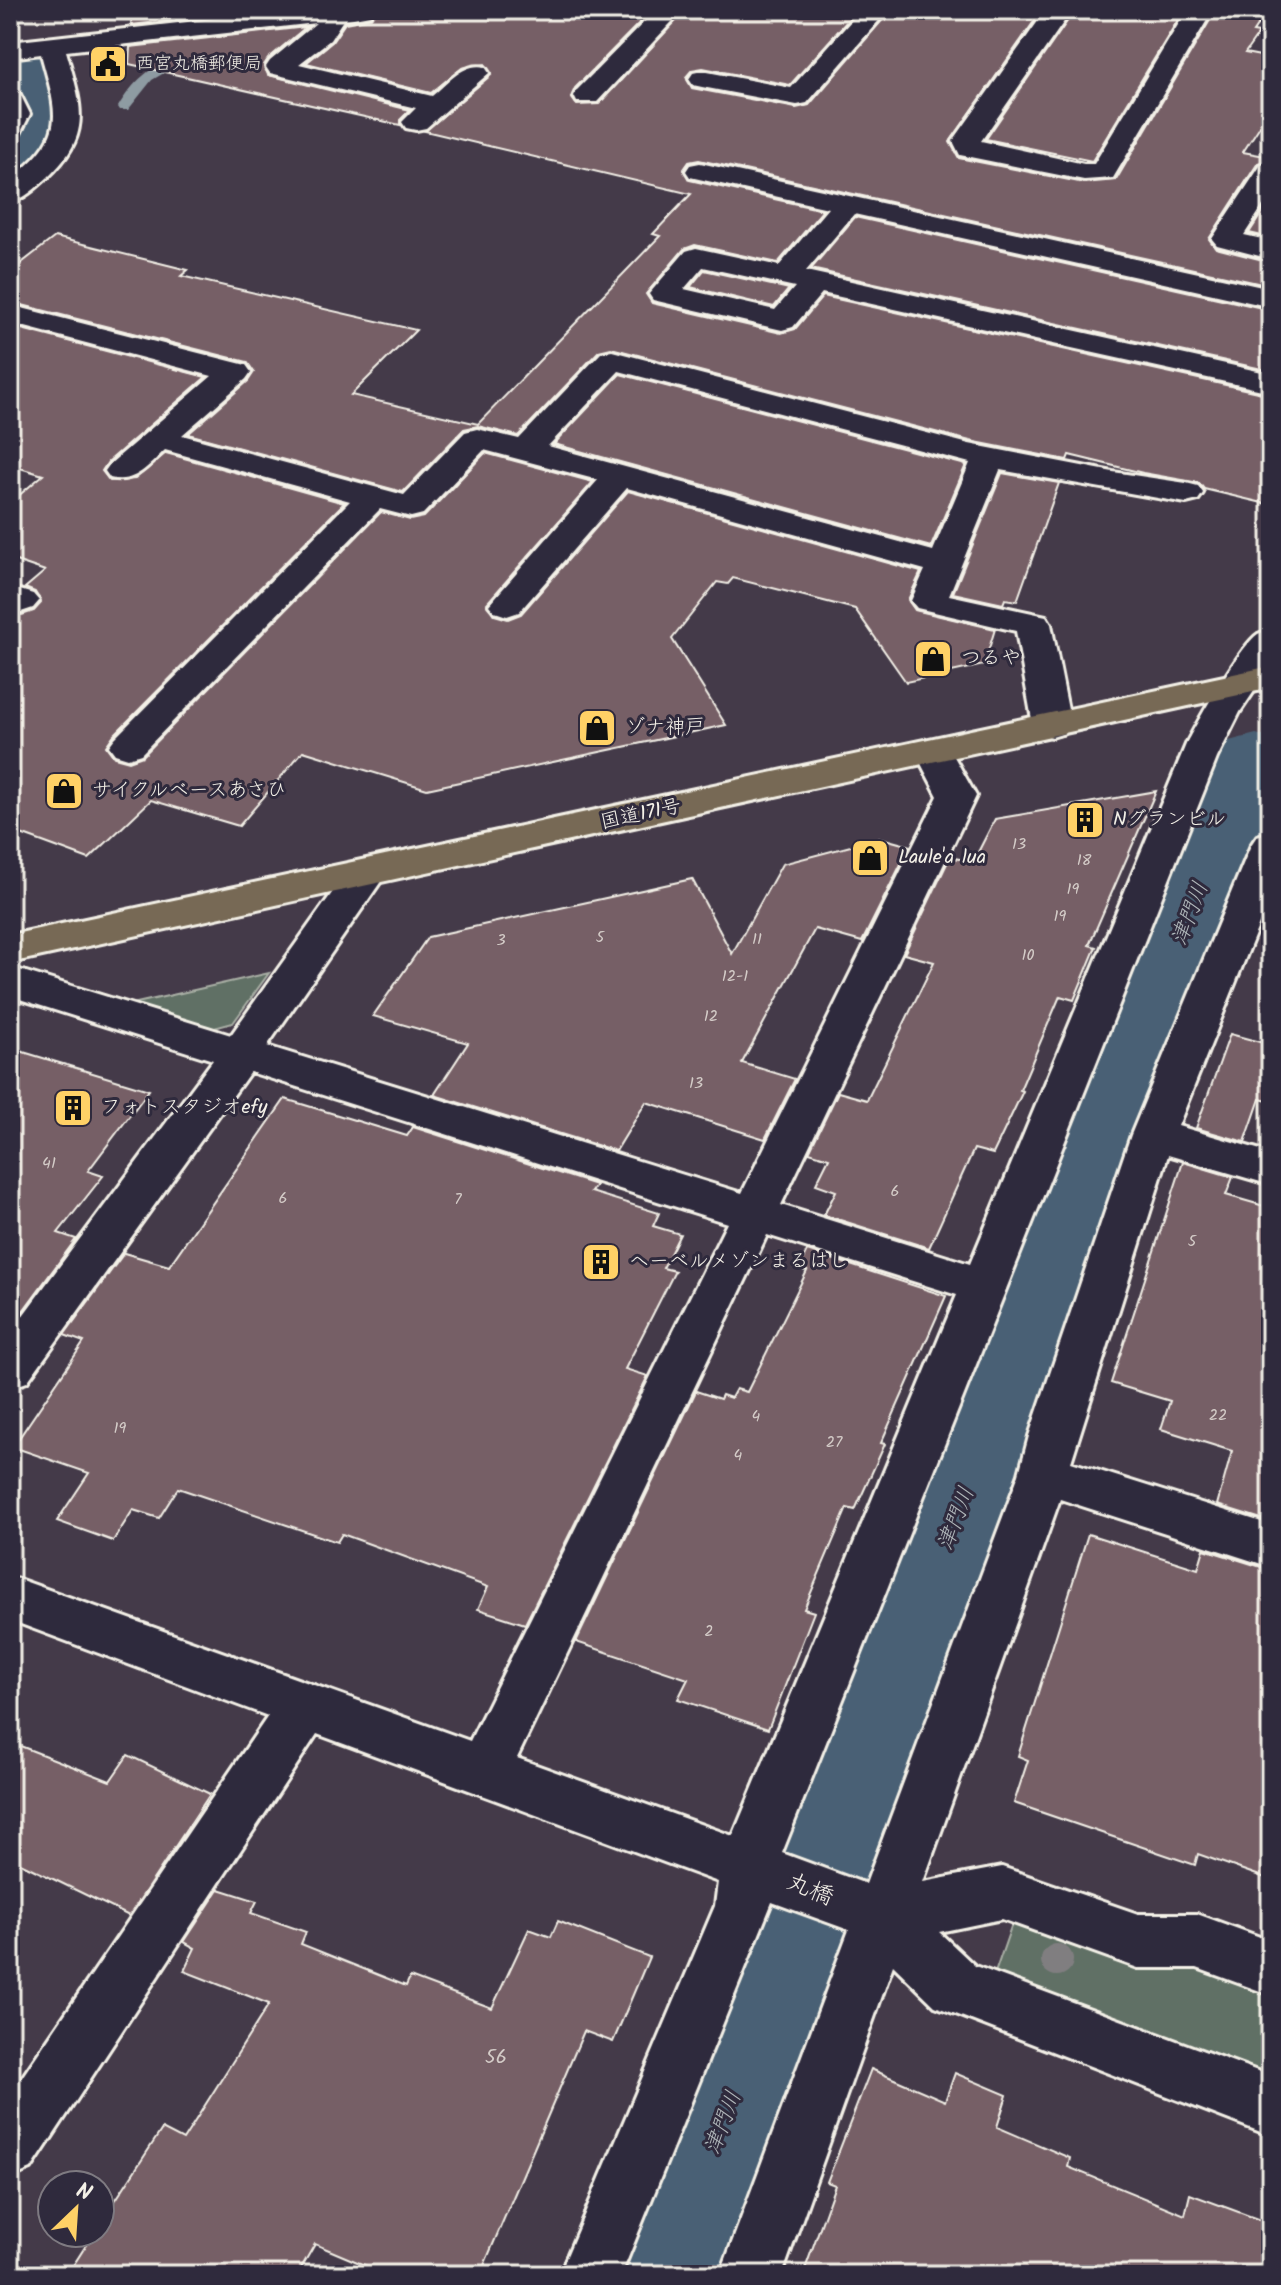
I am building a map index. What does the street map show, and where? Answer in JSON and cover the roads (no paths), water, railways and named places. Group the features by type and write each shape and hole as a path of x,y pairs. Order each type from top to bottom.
{"highway":[{"name":"国道171号","path":"10,949 1254,681"}],"street":[{"path":"587,96 670,10"},
{"path":"702,79 797,97 875,10"},
{"path":"1059,10 967,141 970,149 1084,172 1103,172 1200,10"},
{"path":"10,50 348,12"},
{"path":"348,12 279,67 437,105"},
{"path":"10,194 37,173 64,144 71,114 51,45"},
{"path":"413,124 476,73"},
{"path":"10,100 16,114 10,128"},
{"path":"700,171 1271,298"},
{"path":"1271,171 1227,239 1271,250"},
{"path":"847,204 800,279 1271,383"},
{"path":"10,314 235,372 122,471"},
{"path":"526,450 612,360 988,460 1096,481 1186,493"},
{"path":"160,439 411,507 477,439 946,565"},
{"path":"988,460 929,601 1033,624 1052,725"},
{"path":"507,605 619,476"},
{"path":"128,746 374,496"},
{"path":"590,2275 758,1869 984,1286 1198,758 1213,723 1254,681 1271,642"},
{"path":"483,1772 957,796 934,752"},
{"path":"751,2275 868,1912 1044,1474 1053,1436 1153,1135 1269,854"},
{"path":"10,1369 239,1055 366,874"},
{"path":"10,981 984,1286"},
{"path":"1153,1135 1271,1169"},
{"path":"1044,1474 1271,1546"},
{"name":"丸橋","path":"10,1598 483,1772 758,1869 868,1912"},
{"path":"10,2148 305,1706"},
{"path":"868,1912 1002,1893 1138,1941 1197,1941 1271,1968"},
{"path":"868,1912 955,1986 1271,2106"}],"waterway":[{"path":"124,107 147,78 179,59"},
{"path":"10,167 45,122 35,73"},
{"name":"津門川","path":"665,2275 1223,833 1256,765"}],"place":[{"name":"西宮丸橋郵便局","path":"108,64"},
{"name":"つるや","path":"933,659"},
{"name":"ゾナ神戸","path":"597,728"},
{"name":"サイクルベースあさひ","path":"64,791"},
{"name":"Nグランビル","path":"1085,820"},
{"name":"Laule'a lua","path":"870,858"},
{"name":"フォトスタジオefy","path":"73,1108"},
{"name":"ヘーベルメゾンまるはし","path":"601,1262"}]}
